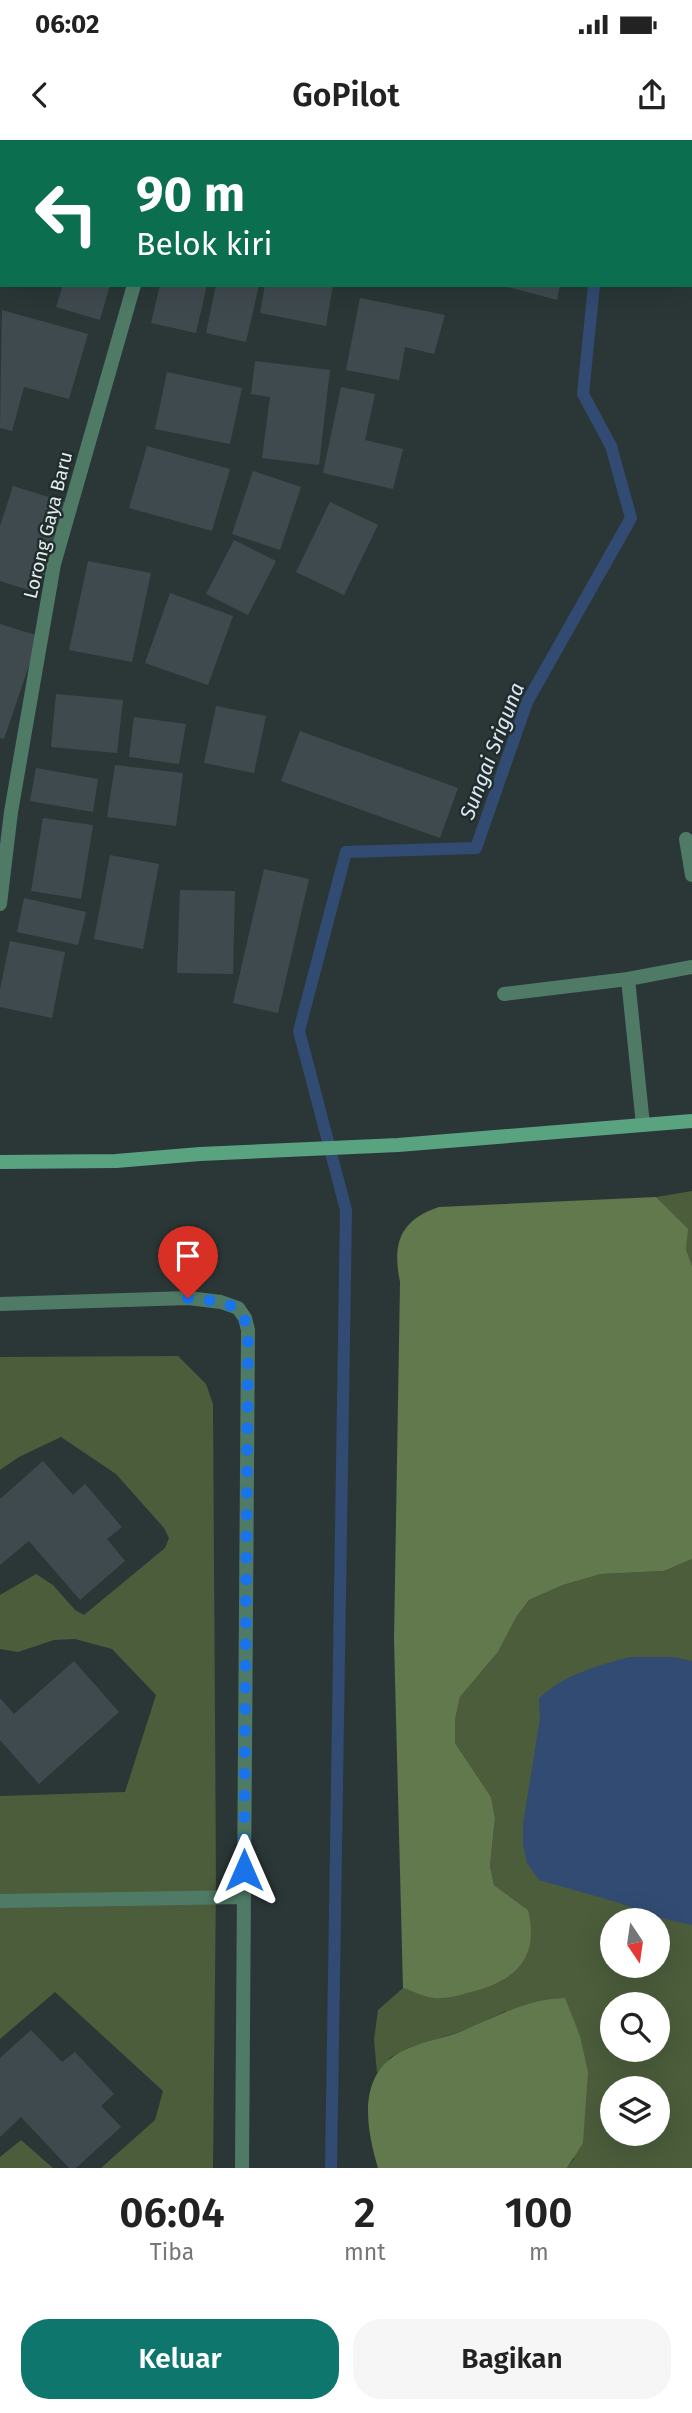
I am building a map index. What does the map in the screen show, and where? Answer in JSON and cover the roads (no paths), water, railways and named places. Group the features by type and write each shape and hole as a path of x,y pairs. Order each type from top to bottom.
{"main road":[{"path":"0,1162 116,1161 200,1154 398,1145 692,1121"}],"street":[{"name":"Lorong Gaya Baru","path":"0,904 11,812 54,564 133,287"},
{"path":"686,839 692,876"},
{"path":"504,994 628,979 692,967"},
{"path":"628,979 643,1125"},
{"path":"0,1304 188,1298 221,1302 238,1308 245,1318 248,1330 242,2168"},
{"path":"0,1901 244,1897"}],"water":[{"path":"630,1657 673,1657 692,1661 692,1925 670,1920 670,1908 633,1908 539,1880 527,1863 523,1824 540,1718 539,1698 560,1683 593,1668"}],"waterway":[{"name":"Sungai Sriguna","path":"331,2168 346,1210 299,1031 346,852 476,848 527,702 631,518 611,446 583,394 594,287"}]}
